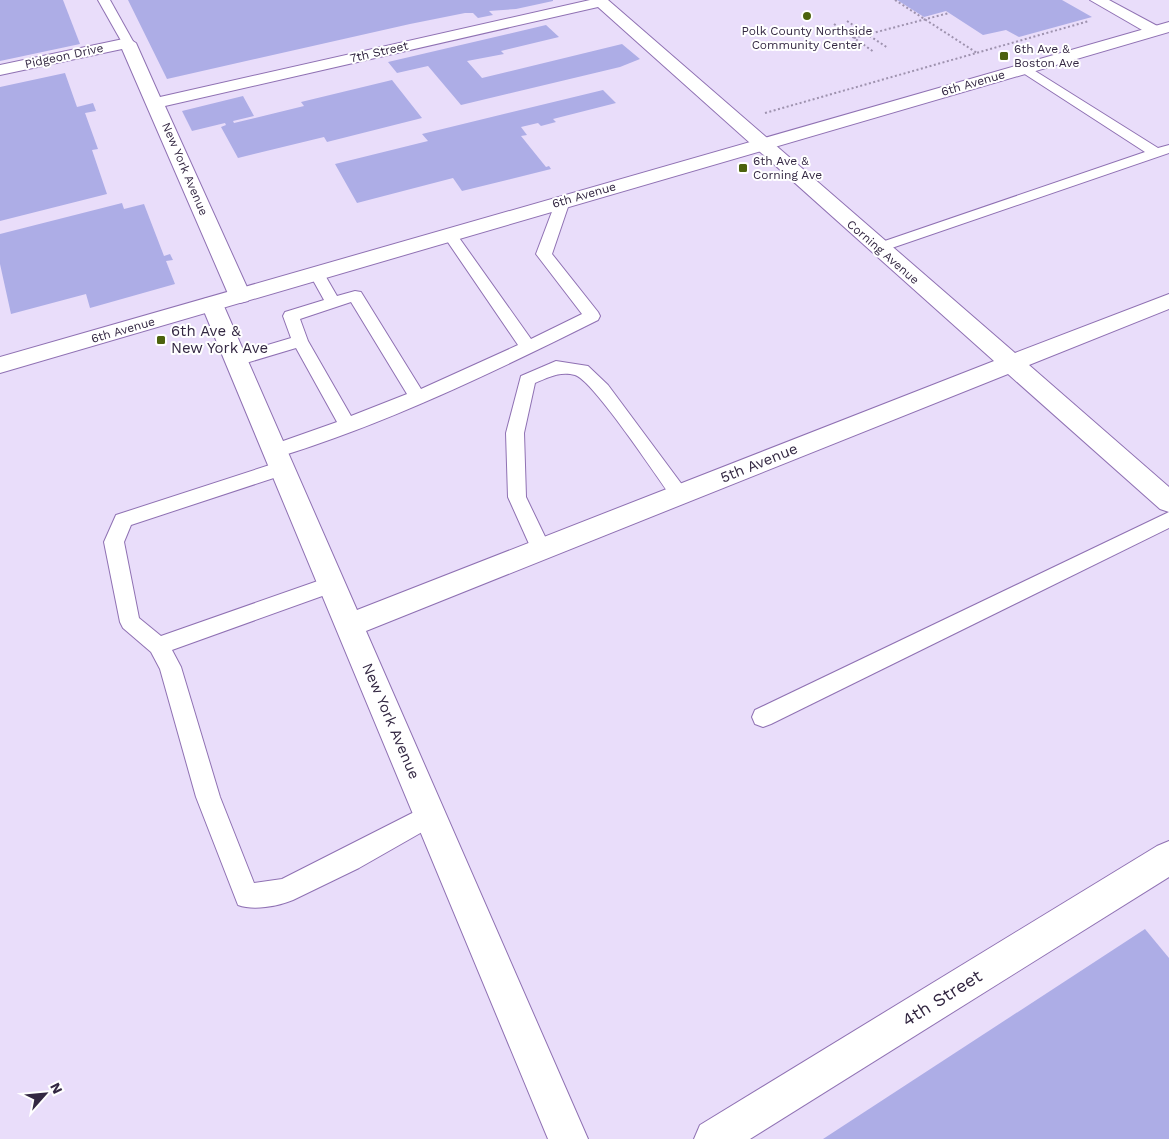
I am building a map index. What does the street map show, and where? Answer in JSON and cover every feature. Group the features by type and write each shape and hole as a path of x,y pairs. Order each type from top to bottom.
{"street":[{"path":"1098,0 1162,29"},
{"name":"7th Street","path":"156,103 600,1"},
{"name":"Corning Avenue","path":"600,1 878,248 1169,502"},
{"name":"6th Avenue","path":"0,365 1162,29"},
{"name":"Pidgeon Drive","path":"0,70 128,43"},
{"name":"New York Avenue","path":"128,43 156,103 226,300 236,360 568,1139"},
{"name":"5th Avenue","path":"350,625 1169,301"},
{"name":"4th Street","path":"714,1139 1169,858"}],"lane":[{"path":"104,0 128,43"},
{"path":"1024,68 1163,152"},
{"path":"878,248 1163,152"},
{"path":"430,815 350,859 284,891 247,896 208,797 170,666 158,646 130,622 114,542 123,520 279,460 348,426 528,348 592,316 544,254 563,201"},
{"path":"450,235 528,348"},
{"path":"317,274 333,302"},
{"path":"348,426 300,341 291,316 355,296 417,397"},
{"path":"236,360 300,341"},
{"path":"541,549 517,497 515,433 527,380 556,367 582,370 602,389 680,494"},
{"path":"763,717 1169,519"},
{"path":"158,646 332,584"}],"path":[{"path":"895,0 978,53"},
{"path":"854,38 949,13"},
{"path":"765,113 1097,19"},
{"path":"848,21 888,48"},
{"path":"834,24 874,52"}],"building":[{"path":"0,0 63,0 80,44 0,61"},
{"path":"128,0 553,1 516,9 489,11 493,15 478,18 473,13 465,13 410,24 167,79"},
{"path":"897,0 1062,0 1092,17 1019,37 1006,30 983,35 946,11 924,17"},
{"path":"546,25 559,37 501,51 504,54 467,61 482,78 622,44 640,59 620,67 461,105 428,66 397,73 388,62"},
{"path":"65,73 77,107 93,103 96,111 85,113 98,149 92,150 107,194 0,221 0,87"},
{"path":"392,80 422,118 327,142 324,137 238,158 221,127 226,125 225,123 192,131 182,111 243,96 254,116 233,121 234,123 304,106 301,102"},
{"path":"603,90 616,103 553,119 556,122 541,126 538,123 521,127 527,135 521,136 546,167 549,166 551,169 462,191 453,178 357,203 335,164 428,141 422,134"},
{"path":"122,203 124,209 144,204 164,256 170,254 173,260 166,261 175,284 90,308 86,294 11,314 0,264 0,234"},
{"path":"1145,929 1169,958 1169,1139 823,1139"}],"place":[{"name":"Polk County Northside Community Center","path":"807,16"},
{"name":"6th Ave & Boston Ave","path":"1004,56"},
{"name":"6th Ave & Corning Ave","path":"743,168"},
{"name":"6th Ave & New York Ave","path":"161,340"}]}
